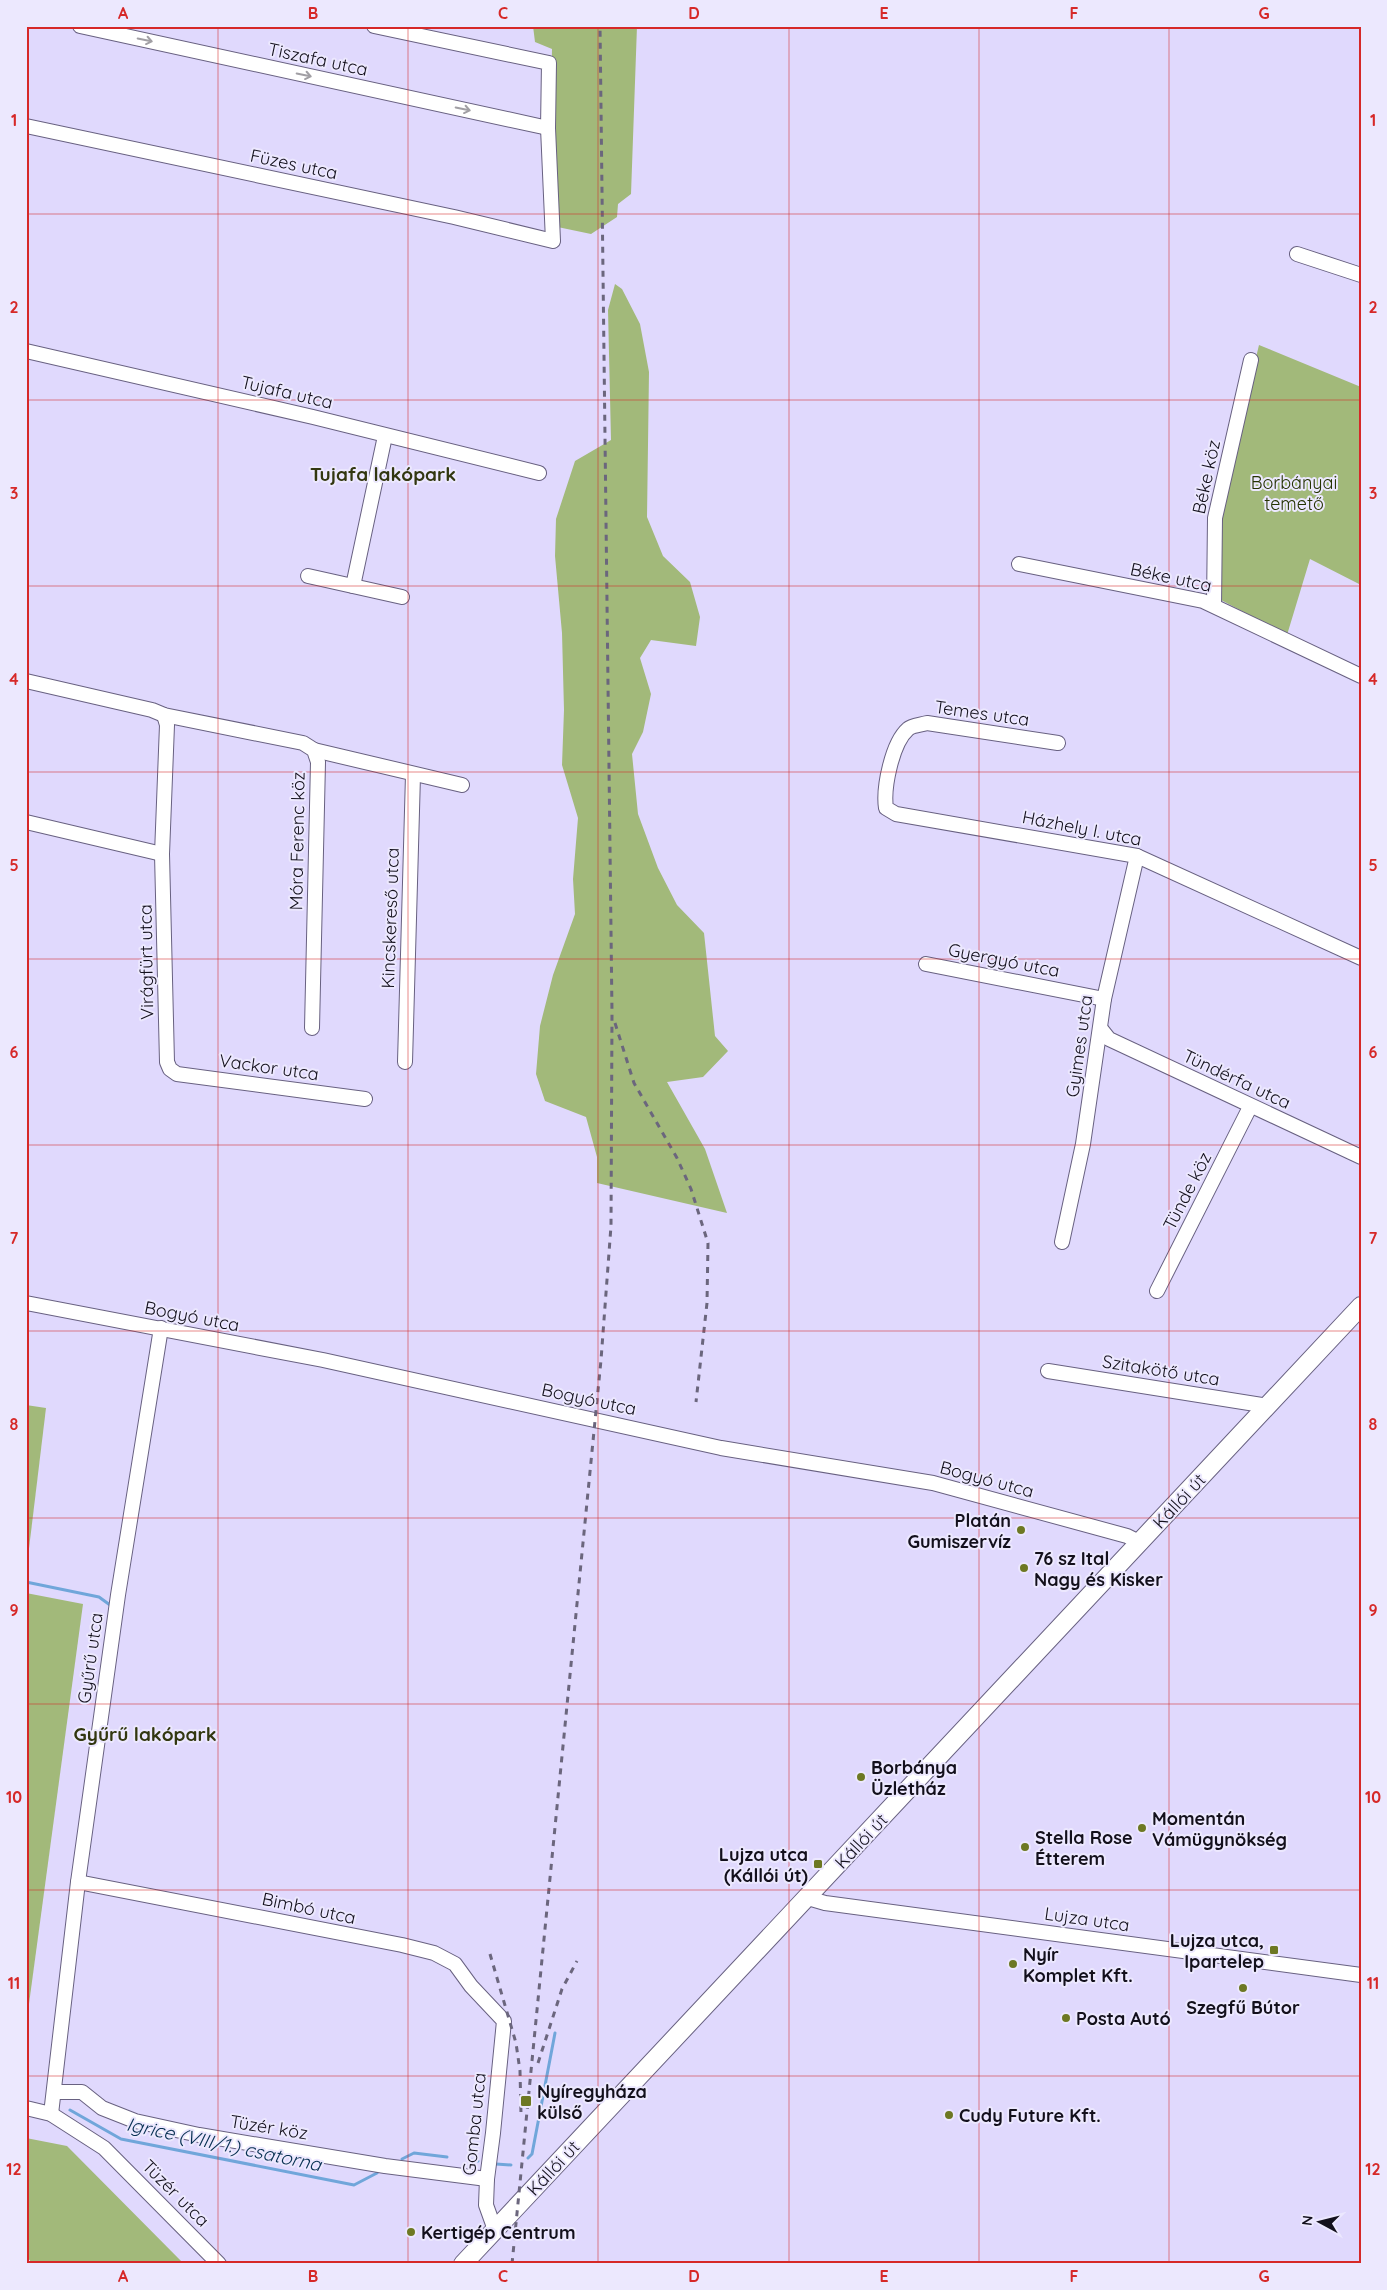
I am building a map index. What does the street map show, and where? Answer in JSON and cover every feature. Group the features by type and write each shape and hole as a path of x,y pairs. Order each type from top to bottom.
{"main road":[{"name":"Kállói út","path":"463,2264 1141,1543 1361,1306"}],"street":[{"name":"Tiszafa utca","path":"80,26 548,128"},
{"name":"Füzes utca","path":"26,126 454,217 559,242 548,128 549,64 374,26"},
{"path":"1298,254 1361,275"},
{"name":"Tujafa utca","path":"26,351 313,417 539,473"},
{"name":"Béke köz","path":"1214,605 1216,518 1251,360"},
{"path":"353,586 385,436"},
{"name":"Béke utca","path":"1018,564 1214,605 1361,676"},
{"path":"308,576 402,597"},
{"name":"Móra Ferenc köz","path":"26,682 152,710 164,715 303,743 314,750 318,762 312,1028"},
{"name":"Virágfürt utca","path":"164,715 167,725 162,854 167,1062 170,1069"},
{"name":"Temes utca","path":"896,814 886,808 884,794 898,741 909,727 927,723 1058,743"},
{"path":"314,750 413,775 462,785"},
{"name":"Kincskereső utca","path":"405,1062 413,775"},
{"name":"Házhely I. utca","path":"896,814 1137,856 1361,958"},
{"path":"26,822 162,854"},
{"name":"Gyimes utca","path":"1062,1242 1083,1144 1104,999 1137,856"},
{"name":"Gyergyó utca","path":"926,964 1104,999"},
{"name":"Tündérfa utca","path":"1101,1029 1109,1039 1250,1107 1361,1157"},
{"name":"Vackor utca","path":"170,1069 177,1074 365,1099"},
{"name":"Tünde köz","path":"1157,1291 1250,1107"},
{"name":"Bogyó utca","path":"26,1303 162,1328 614,1423 721,1448 933,1483 1126,1536 1141,1543"},
{"name":"Gyűrű utca","path":"51,2114 78,1882 118,1595 162,1328"},
{"name":"Szitakötő utca","path":"1048,1371 1268,1406"},
{"name":"Bimbó utca","path":"78,1882 179,1900 434,1953 456,1964 471,1986 504,2021"},
{"name":"Lujza utca","path":"808,1898 825,1902 1361,1975"},
{"name":"Gomba utca","path":"495,2230 486,2205 486,2179 493,2133 504,2021"},
{"name":"Tüzér köz","path":"54,2092 82,2092 102,2108 134,2121 385,2166 486,2179"},
{"name":"Tüzér utca","path":"26,2108 51,2114 104,2148 219,2264"}],"green space":[{"path":"533,26 637,26 631,194 618,204 617,217 591,234 548,225 552,49 535,42"},
{"path":"615,284 622,289 640,324 649,372 647,517 663,556 690,582 700,617 696,646 651,640 640,658 651,694 643,732 632,754 638,814 658,868 677,905 704,933 715,1036 728,1051 703,1077 667,1082 705,1149 727,1213 597,1183 597,1157 586,1117 545,1101 536,1074 540,1026 553,975 575,914 573,879 578,818 562,765 564,710 562,633 555,556 556,519 575,461 611,440 608,310"},
{"name":"Borbányai temető","path":"1259,345 1361,387 1361,585 1310,559 1287,635 1221,600 1221,516 1228,473"},
{"path":"26,1405 46,1408 27,1565 26,1565"},
{"path":"26,1593 83,1604 26,2026"},
{"path":"26,2138 67,2146 184,2264 30,2264 30,2260 26,2259"}],"waterway":[{"path":"26,1582 99,1597 110,1605"},
{"name":"Igrice (VIII/1.) csatorna","path":"528,2158 532,2154 555,2033"},
{"name":"Igrice (VIII/1.) csatorna","path":"70,2110 121,2139 354,2185 377,2173"},
{"name":"Igrice (VIII/1.) csatorna","path":"402,2159 414,2153 447,2157"},
{"name":"Igrice (VIII/1.) csatorna","path":"469,2160 478,2161"},
{"name":"Igrice (VIII/1.) csatorna","path":"496,2164 511,2165"}],"railway":[{"path":"512,2264 601,1360 611,1226 612,1013 600,26"},
{"path":"615,1023 634,1083 677,1158 691,1189 708,1243 707,1303 696,1402"},
{"path":"490,1954 516,2043 520,2071 521,2114"},
{"path":"538,2063 562,1989 577,1961"}],"place":[{"name":"Platán Gumiszervíz","path":"1021,1530"},
{"name":"76 sz Ital Nagy és Kisker","path":"1024,1568"},
{"name":"Borbánya Üzletház","path":"861,1777"},
{"name":"Momentán Vámügynökség","path":"1142,1828"},
{"name":"Stella Rose Étterem","path":"1025,1847"},
{"name":"Lujza utca (Kállói út)","path":"818,1864"},
{"name":"Lujza utca, Ipartelep","path":"1274,1950"},
{"name":"Nyír Komplet Kft.","path":"1013,1964"},
{"name":"Szegfű Bútor","path":"1243,1988"},
{"name":"Posta Autó","path":"1066,2018"},
{"name":"Nyíregyháza külső","path":"526,2101"},
{"name":"Cudy Future Kft.","path":"949,2115"},
{"name":"Kertigép Centrum","path":"411,2232"}],"district":[{"name":"Tujafa lakópark","path":"383,474"},
{"name":"Gyűrű lakópark","path":"145,1734"}]}
